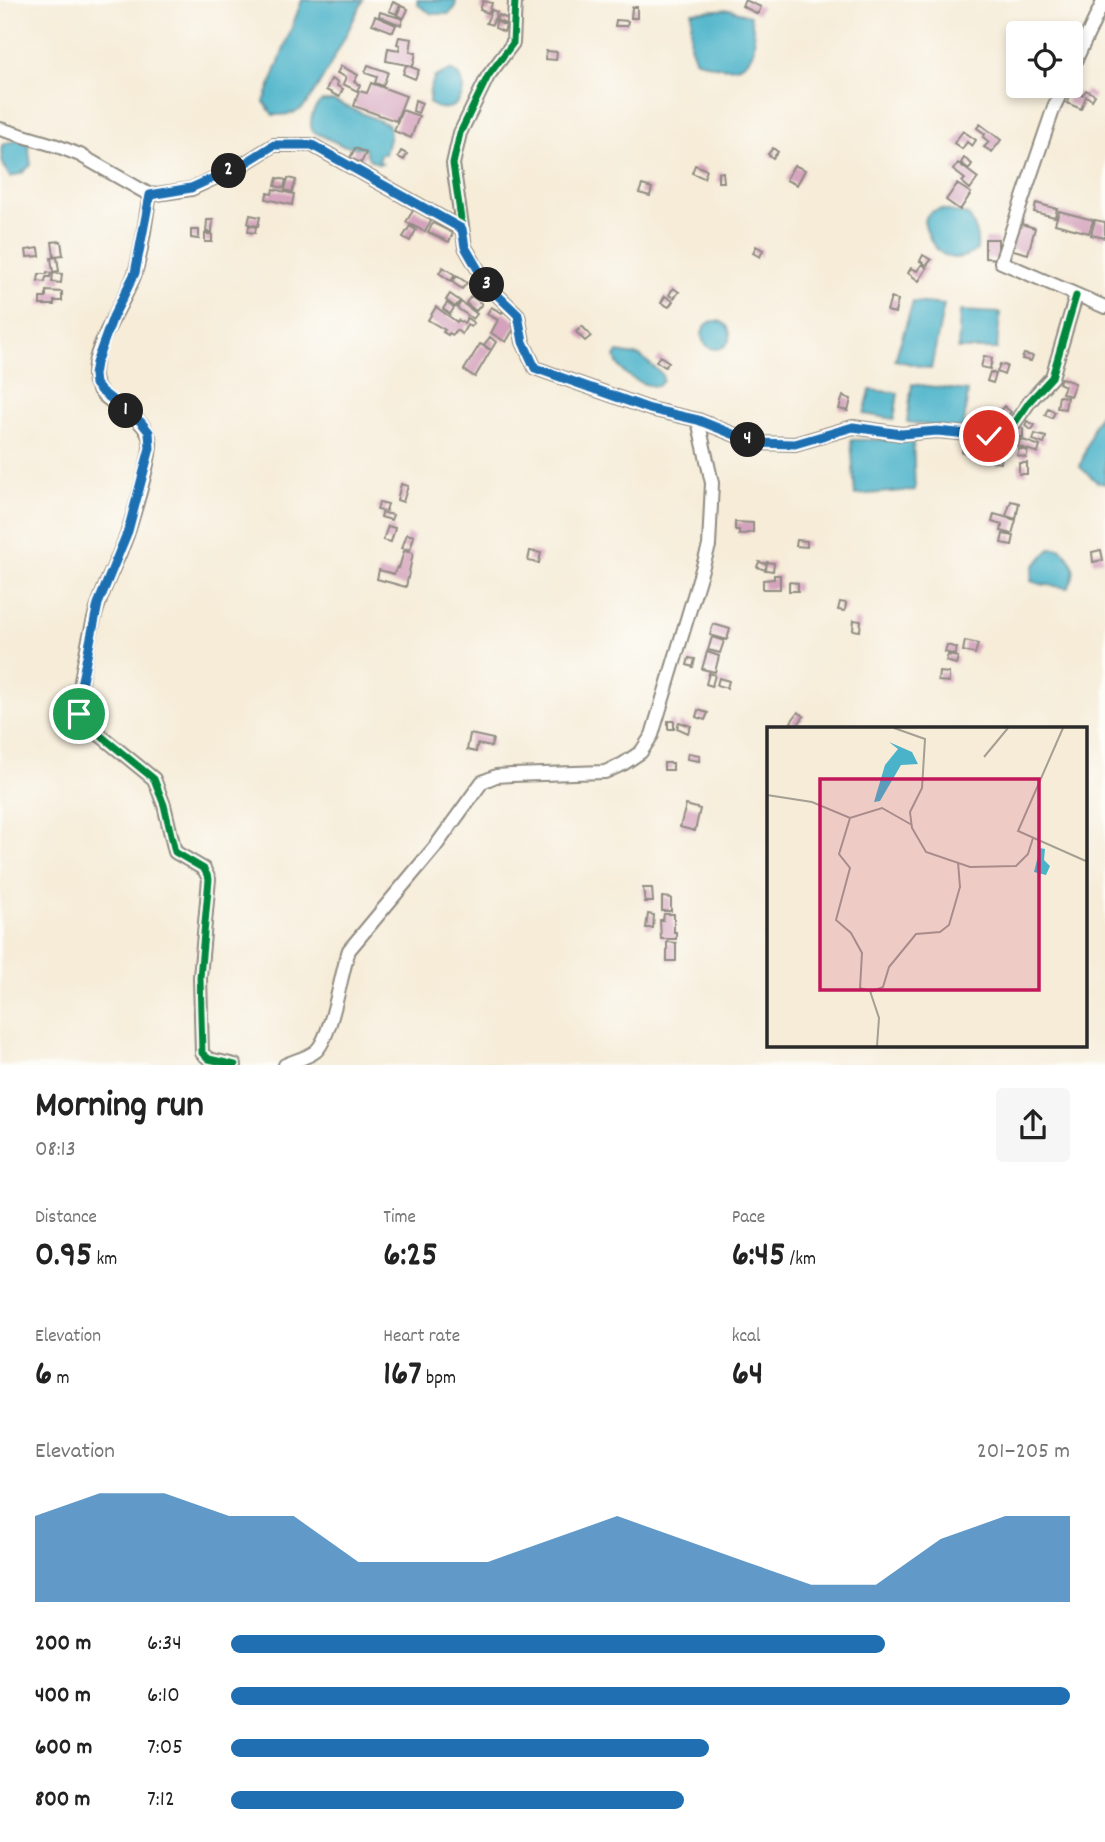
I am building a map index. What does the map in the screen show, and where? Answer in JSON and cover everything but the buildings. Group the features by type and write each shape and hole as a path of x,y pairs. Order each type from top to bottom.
{"street":[{"path":"515,0 513,43 488,76 460,133 453,164 465,247 487,285 518,315 523,342 535,368 650,409 698,420 755,443 795,444 853,427 901,434 937,431 989,436 1014,424 1052,377 1076,296"},
{"path":"1083,45 1104,0"},
{"path":"1058,98 1001,262 1105,307"},
{"path":"0,129 80,155 150,195 191,188 242,165 274,145 312,145 462,229"},
{"path":"150,195 135,273 113,317 94,375 95,384 101,391 141,422 149,432 150,448 128,531 98,604 81,685 79,714 84,722 154,779 164,805 175,852 204,869 209,879 200,977 202,1054 209,1059 235,1065"},
{"path":"285,1065 316,1051 327,1030 349,950 435,847 482,782 496,776 605,772 624,764 641,752 652,735 709,546 712,483 698,420"}],"water":[{"path":"302,0 363,0 306,104 294,113 273,115 264,102"},
{"path":"417,0 456,0 455,8 449,14 432,14 418,5"},
{"path":"730,9 750,16 754,33 751,57 735,67 710,65 695,59 690,45 692,12"},
{"path":"450,70 458,76 463,91 455,105 439,108 429,103 430,89 435,77"},
{"path":"322,101 334,101 389,125 390,135 385,154 380,154 379,161 382,163 369,159 365,149 341,145 312,131 312,114"},
{"path":"19,139 28,144 31,165 22,173 10,177 1,154 2,145"},
{"path":"940,209 968,215 976,231 977,250 957,258 949,257 936,248 924,220 930,212"},
{"path":"913,302 944,305 931,369 895,360"},
{"path":"960,311 1000,313 997,349 958,349"},
{"path":"716,321 726,325 730,335 726,345 716,349 706,345 702,335 706,325"},
{"path":"618,352 640,356 662,374 663,381 658,386 632,378 617,363 615,357"},
{"path":"912,384 968,391 963,431 907,422"},
{"path":"870,390 898,393 894,419 864,414"},
{"path":"1105,406 1105,484 1097,482 1080,467 1094,425"},
{"path":"913,439 915,490 855,495 851,440"},
{"path":"1051,548 1060,548 1073,566 1073,577 1068,588 1031,581 1033,567"}],"cycle path":[{"path":"515,0 513,43 488,76 460,133 453,164 465,247 487,285 518,315 523,342 535,368 650,409 698,420 755,443 795,444 853,427 901,434 937,431 989,436 1014,424 1052,377 1076,296"},
{"path":"150,195 135,273 104,337 94,376 103,394 147,431 150,449 129,529 96,612 82,675 79,712 84,722 154,779 164,805 175,852 204,869 209,879 200,977 202,1053 209,1059 235,1065"}],"route":[{"path":"79,714 81,685 98,604 128,531 150,448 149,432 141,422 101,391 95,384 94,375 113,317 135,273 150,195 191,188 242,165 274,145 312,145 462,229 465,247 487,285 518,315 523,342 535,368 650,409 698,420 755,443 795,444 853,427 901,434 937,431 989,436"}]}
